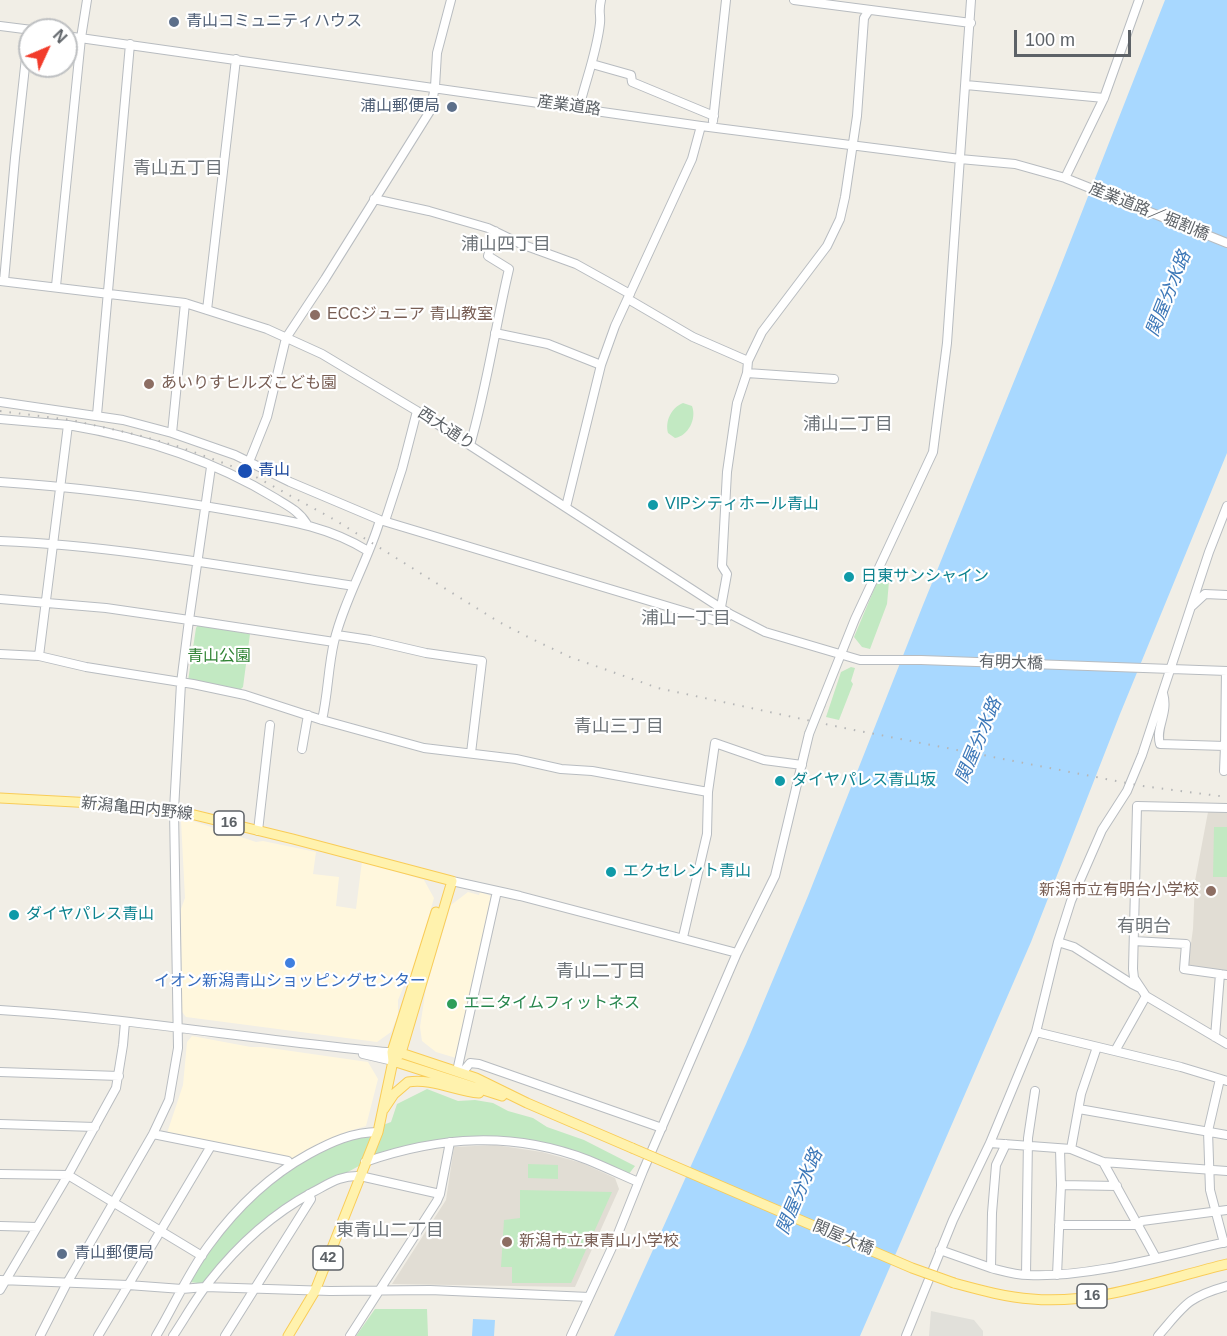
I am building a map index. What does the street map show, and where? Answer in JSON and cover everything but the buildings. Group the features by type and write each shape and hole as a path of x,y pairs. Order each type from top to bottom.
{"main road":[{"name":"新潟亀田内野線","path":"0,798 174,810 449,880"},
{"path":"396,1055 449,880"},
{"name":"16","path":"396,1055 476,1078 527,1103"},
{"name":"16","path":"396,1055 496,1094 527,1103"},
{"name":"42","path":"288,1336 315,1291 378,1132 396,1055"},
{"path":"381,1115 394,1094 408,1082 425,1082 466,1092 496,1094"},
{"name":"関屋大橋","path":"527,1103 912,1268 954,1283 1004,1296 1065,1299 1107,1294 1227,1264"}],"street":[{"path":"56,286 81,38 87,0"},
{"path":"249,462 267,417 286,338 430,111 435,87 437,53 451,0"},
{"path":"579,108 592,64 601,20 598,12 601,0"},
{"path":"712,127 726,0"},
{"path":"794,0 971,23"},
{"path":"571,1336 615,1241 638,1182 737,953 775,876 809,734 855,619 933,452 947,343 971,0"},
{"path":"1068,179 1104,98 1139,0"},
{"path":"721,607 727,574 723,566 727,472 738,403 747,373 748,361 762,332 826,246 840,219 857,116 864,18 869,10"},
{"path":"0,26 18,28"},
{"name":"産業道路","path":"78,38 701,126 1015,164 1068,179"},
{"path":"97,416 106,292 130,44"},
{"path":"207,310 236,59"},
{"path":"592,64 631,75 632,82 714,116"},
{"path":"2,281 24,78"},
{"path":"966,85 1104,98"},
{"path":"566,507 601,365 629,296 692,159 701,126"},
{"name":"産業道路／堀割橋","path":"1068,179 1227,243"},
{"path":"374,199 443,214 495,231 520,244 576,264 693,337 748,361"},
{"path":"470,445 481,407 509,269 488,256 495,231"},
{"name":"西大通り","path":"2,281 185,303 267,329 322,354 417,411 730,614 765,632 860,660"},
{"path":"172,433 185,303"},
{"path":"495,333 548,344 601,365"},
{"path":"747,373 834,379"},
{"path":"0,402 123,420 172,433 235,455 290,482 383,521 713,620 724,621 730,614"},
{"path":"322,720 329,689 335,639 402,469 417,411"},
{"path":"0,419 68,425 141,441 211,466 247,482 301,514 307,524"},
{"path":"39,656 68,425"},
{"path":"40,1336 67,1283 153,1134 169,1100 177,1048 174,810 181,683 211,466"},
{"path":"0,482 60,486 206,506 307,524 340,536 368,551"},
{"path":"906,1336 940,1250 990,1143 1036,1032 1058,942 1071,901 1098,840 1127,791 1143,755 1163,693 1166,669 1227,507"},
{"path":"0,541 53,543 354,586"},
{"path":"1191,607 1205,594 1227,595"},
{"path":"0,599 106,608 335,639 370,640 426,653 482,661 471,753"},
{"path":"0,654 39,656 86,667 245,695 322,720 424,748 516,759 561,769 592,771 708,792"},
{"name":"有明大橋","path":"860,660 1166,669"},
{"path":"1166,669 1227,670 1224,771"},
{"path":"1163,693 1167,705 1158,737 1160,744 1226,746"},
{"path":"302,749 308,715"},
{"path":"258,831 270,725"},
{"path":"683,938 707,834 708,792 715,743 764,760 802,765"},
{"path":"1227,808 1137,806 1133,969 1134,978 1146,996 1227,1044"},
{"path":"449,880 737,953"},
{"path":"459,1072 497,891"},
{"path":"1134,941 1186,944 1184,969 1224,975 1215,1037"},
{"path":"1058,942 1074,947 1140,988"},
{"path":"1115,1052 1146,996"},
{"path":"0,1010 176,1026 396,1055"},
{"path":"0,1290 3,1280 68,1175 116,1088 124,1022"},
{"path":"940,1250 992,1268 1026,1275 1057,1275 1156,1258 1225,1242 1210,1190 1208,1131 1224,1080 1036,1032"},
{"path":"1071,1149 1081,1094 1097,1047"},
{"path":"459,1072 470,1063 479,1064 662,1128"},
{"path":"0,1072 118,1076"},
{"path":"1026,1275 1028,1146 1035,1091"},
{"path":"1079,1108 1227,1135"},
{"path":"0,1124 95,1127"},
{"path":"156,1336 202,1256 246,1200 290,1165 321,1148 353,1134 378,1132"},
{"path":"153,1134 288,1161 290,1165"},
{"path":"365,1162 426,1144 495,1140 542,1146 588,1160 638,1182"},
{"path":"350,1336 440,1194 450,1142"},
{"path":"990,1143 1071,1149 1103,1162 1227,1171"},
{"path":"992,1268 992,1213 996,1165 1006,1144"},
{"path":"98,1336 211,1146"},
{"path":"1057,1275 1061,1185 1059,1149"},
{"path":"1103,1162 1156,1258"},
{"path":"0,1174 68,1175 202,1256"},
{"path":"173,1336 206,1287 255,1232 280,1211 309,1194 347,1175 440,1194"},
{"path":"1061,1185 1117,1186"},
{"path":"225,1336 311,1199 309,1194"},
{"path":"1059,1225 1138,1225 1142,1221 1227,1210"},
{"path":"0,1226 37,1227"},
{"path":"3,1280 182,1289 206,1287 315,1291 442,1290 589,1297"},
{"path":"1158,1336 1188,1302 1202,1293 1227,1286"}],"shaded area":[{"name":"新潟市立有明台小学校","path":"1208,812 1227,812 1227,972 1188,965 1193,929 1195,881"},
{"path":"184,818 256,842 263,841 316,852 313,874 339,877 336,906 356,909 362,861 424,880 434,898 413,972 406,981 398,1000 398,1015 391,1032 377,1042 186,1017 182,1012 181,909 185,898 181,821"},
{"path":"468,892 479,895 480,892 491,896 456,1058 436,1052 422,1041 420,1027 426,988 451,905"},
{"path":"192,1036 251,1047 368,1062 378,1079 366,1126 346,1132 290,1160 167,1133 183,1085 187,1042"},
{"name":"新潟市立東青山小学校","path":"495,1145 542,1152 582,1163 615,1178 619,1189 575,1287 392,1284 446,1200 454,1147"},
{"path":"931,1311 974,1320 983,1331 983,1336 929,1336"}],"green space":[{"path":"683,403 692,406 692,421 684,434 675,438 668,433 668,420 675,408"},
{"path":"890,570 887,604 870,649 862,647 854,637 878,580"},
{"name":"青山公園","path":"198,625 250,634 243,687 240,690 188,681"},
{"path":"851,667 855,668 851,681 853,684 839,720 826,717 841,672"},
{"path":"1214,827 1227,827 1227,877 1213,877"},
{"path":"427,1089 458,1101 475,1100 493,1103 508,1111 533,1118 547,1127 584,1140 635,1166 628,1175 565,1151 474,1138 426,1142 383,1153 296,1200 205,1284 190,1282 216,1238 260,1193 309,1158 351,1137 391,1122 397,1104"},
{"path":"528,1164 558,1165 558,1179 528,1178"},
{"path":"520,1190 612,1192 571,1283 512,1283 512,1267 501,1267 504,1220 520,1218"},
{"path":"375,1309 427,1309 428,1336 356,1336"}],"water":[{"name":"関屋分水路","path":"1165,0 1227,0 1227,453 1120,714 1031,942 860,1336 614,1336 746,1044 808,896"},
{"path":"473,1319 495,1320 494,1336 472,1336"}],"railway":[{"path":"0,411 71,420 138,435 180,447 245,471 335,520 499,622 570,657 658,688 844,728 1142,786 1227,797"}],"place":[{"name":"青山コミュニティハウス","path":"174,22"},
{"name":"浦山郵便局","path":"452,107"},
{"name":"ECCジュニア 青山教室","path":"315,315"},
{"name":"あいりすヒルズこども園","path":"149,384"},
{"name":"青山","path":"245,471"},
{"name":"VIPシティホール青山","path":"653,505"},
{"name":"日東サンシャイン","path":"849,577"},
{"name":"ダイヤパレス青山坂","path":"780,781"},
{"name":"エクセレント青山","path":"611,872"},
{"name":"新潟市立有明台小学校","path":"1211,891"},
{"name":"ダイヤパレス青山","path":"14,915"},
{"name":"イオン新潟青山ショッピングセンター","path":"290,963"},
{"name":"エニタイムフィットネス","path":"452,1004"},
{"name":"新潟市立東青山小学校","path":"507,1242"},
{"name":"青山郵便局","path":"62,1254"}],"district":[{"name":"青山五丁目","path":"178,169"},
{"name":"浦山四丁目","path":"506,245"},
{"name":"浦山二丁目","path":"848,425"},
{"name":"浦山一丁目","path":"686,619"},
{"name":"青山三丁目","path":"619,727"},
{"name":"有明台","path":"1144,927"},
{"name":"青山二丁目","path":"601,972"},
{"name":"東青山二丁目","path":"390,1231"}]}
